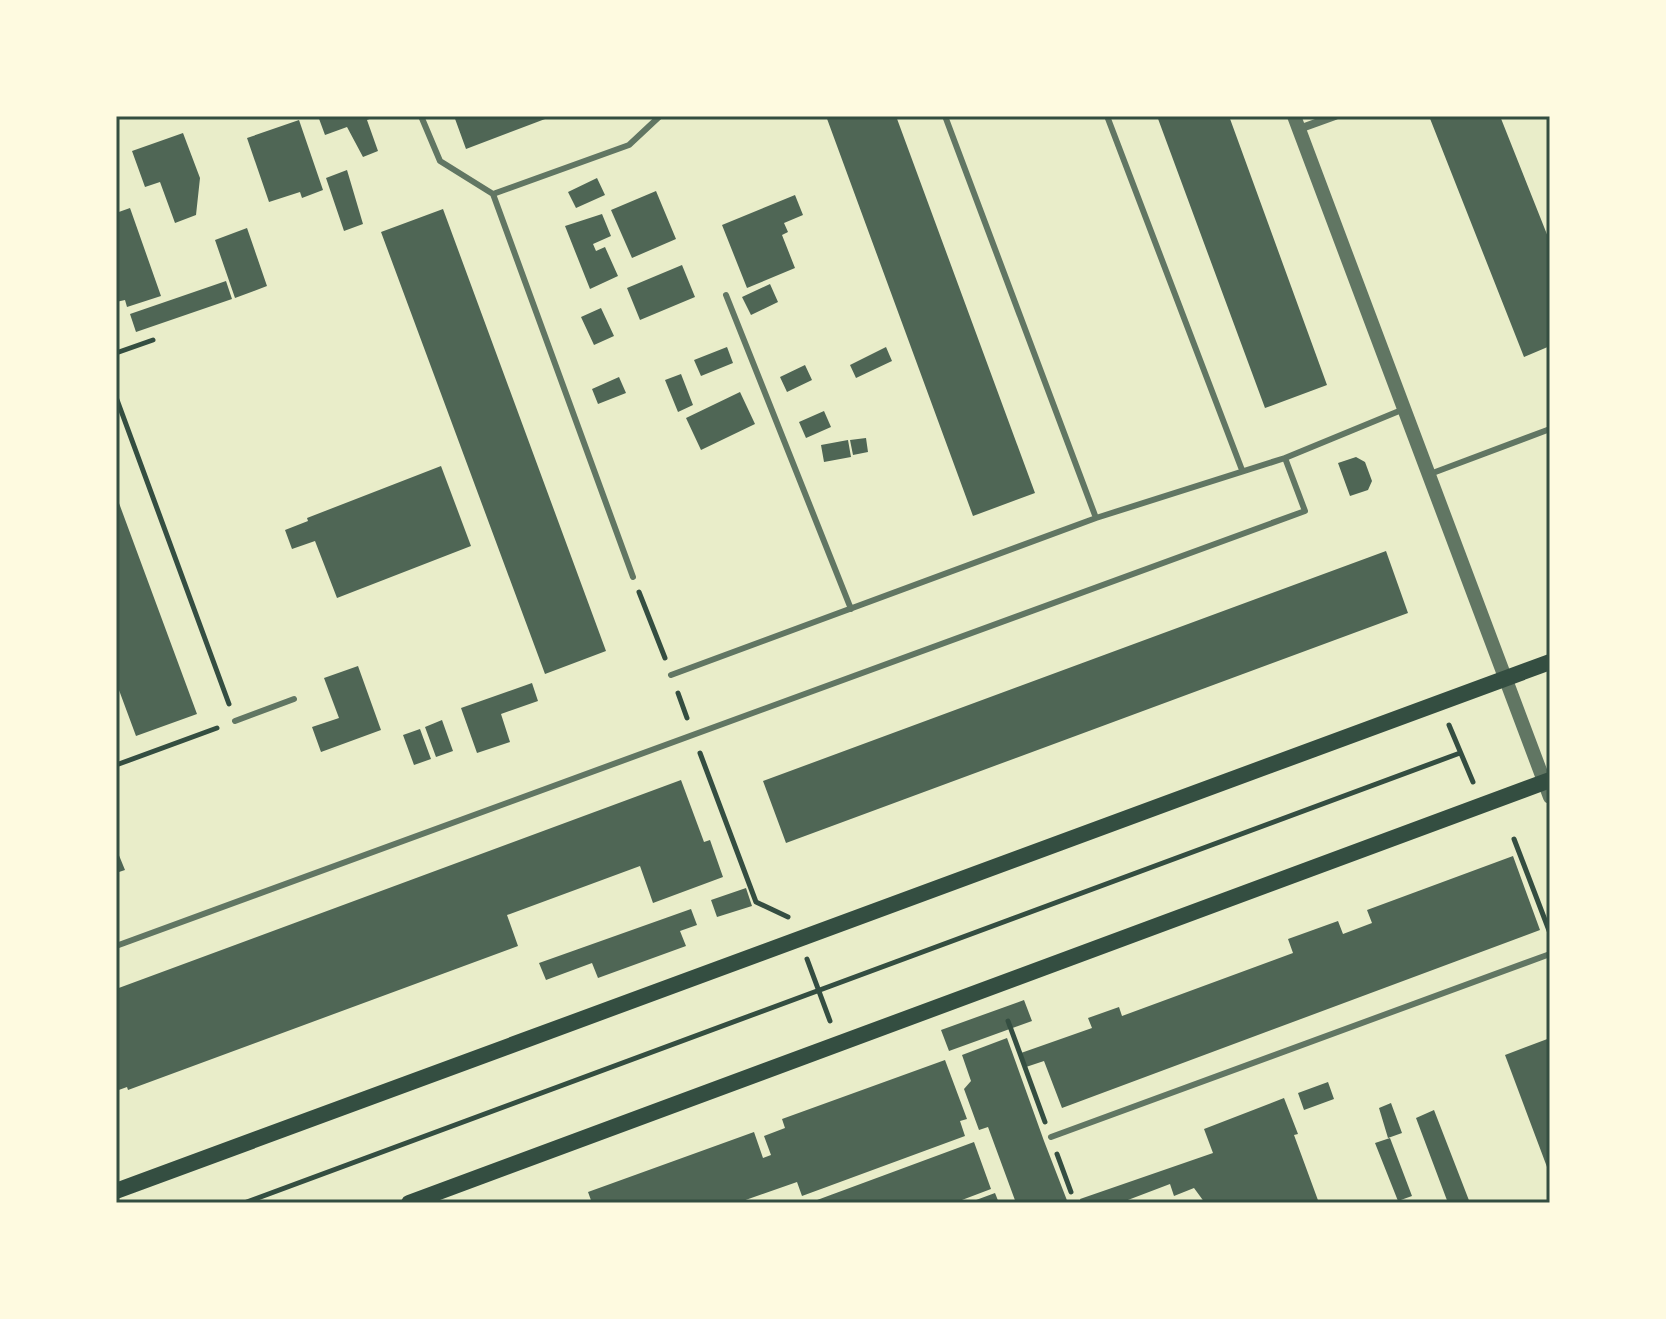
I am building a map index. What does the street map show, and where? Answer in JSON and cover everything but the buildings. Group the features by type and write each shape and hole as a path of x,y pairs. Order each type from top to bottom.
{"main road":[{"path":"116,1191 1550,662"},
{"path":"409,1203 1548,786"}],"street":[{"path":"1335,116 1297,123 1548,786"}],"lane":[{"path":"421,116 440,161 493,194 633,577"},
{"path":"493,194 629,145 660,116"},
{"path":"945,116 1096,518"},
{"path":"1107,116 1242,470"},
{"path":"726,295 851,609"},
{"path":"671,675 1096,518 1285,458 1404,409"},
{"path":"1430,475 1550,429"},
{"path":"116,946 1305,511 1285,458"},
{"path":"235,721 294,699"},
{"path":"1051,1137 1550,954"}],"path":[{"path":"116,353 153,340"},
{"path":"116,397 235,721 116,765"},
{"path":"633,577 756,902 792,919"},
{"path":"1449,725 1475,787"},
{"path":"244,1203 1460,753"},
{"path":"1514,839 1550,933"},
{"path":"806,954 830,1022"},
{"path":"1008,1021 1071,1192"}]}
